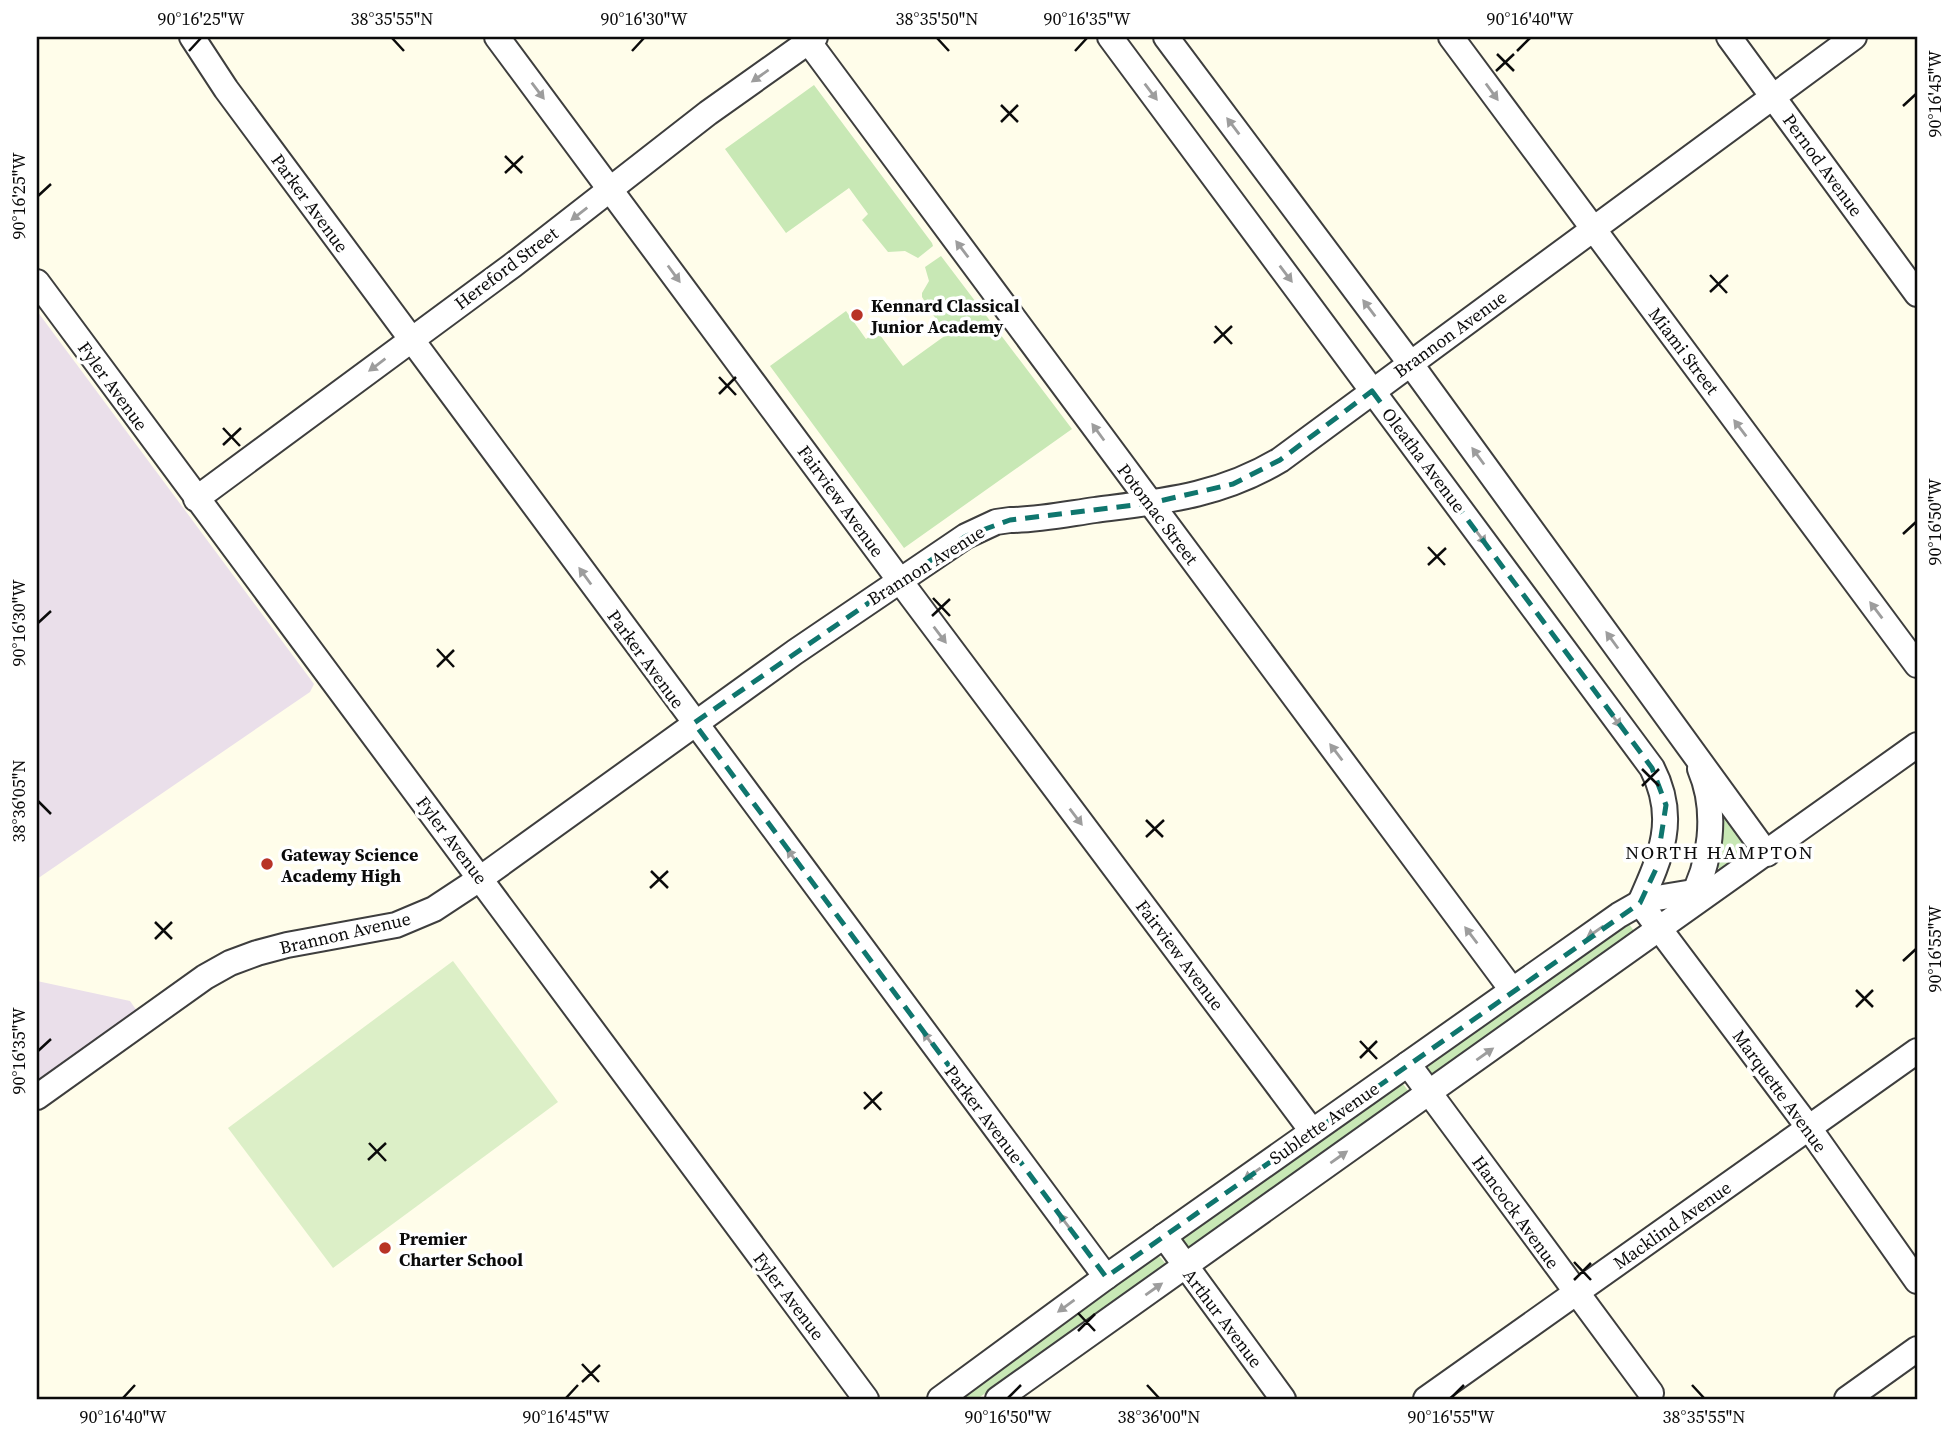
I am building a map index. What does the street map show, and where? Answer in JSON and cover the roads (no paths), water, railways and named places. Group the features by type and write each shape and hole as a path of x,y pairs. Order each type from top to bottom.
{"street":[{"name":"Parker Avenue","path":"192,37 226,89 411,340 1106,1277"},
{"name":"Fairview Avenue","path":"497,37 898,579 1312,1131"},
{"name":"Oleatha Avenue","path":"1110,37 1652,768 1662,787 1666,805 1666,827 1656,869 1640,903"},
{"path":"1166,37 1410,363 1767,853"},
{"name":"Miami Street","path":"1451,37 1917,665"},
{"name":"Pernod Avenue","path":"1729,37 1917,294"},
{"name":"Brannon Avenue","path":"37,1097 205,977 230,963 287,945 396,926 434,909 898,579 966,536 996,522 1203,494 1253,476 1280,460 1854,37"},
{"name":"Hereford Street","path":"196,499 810,38"},
{"name":"Potomac Street","path":"810,38 1512,990"},
{"name":"Fyler Avenue","path":"37,282 866,1399"},
{"path":"1669,924 1695,893 1708,847 1708,792 1688,745"},
{"name":"Sublette Avenue","path":"998,1399 1917,745"},
{"name":"Sublette Avenue","path":"940,1399 1312,1131 1640,903 1695,893 1726,883"},
{"name":"Marquette Avenue","path":"1640,903 1669,924 1917,1281"},
{"name":"Macklind Avenue","path":"1426,1399 1917,1051"},
{"name":"Hancock Avenue","path":"1408,1064 1651,1393"},
{"name":"Arthur Avenue","path":"1164,1236 1283,1399"},
{"path":"1847,1399 1917,1349"}],"place":[{"name":"Kennard Classical Junior Academy","path":"857,315"},
{"name":"Gateway Science Academy High","path":"267,864"},
{"name":"Premier Charter School","path":"385,1248"}],"district":[{"name":"NORTH HAMPTON","path":"1720,852"}]}
